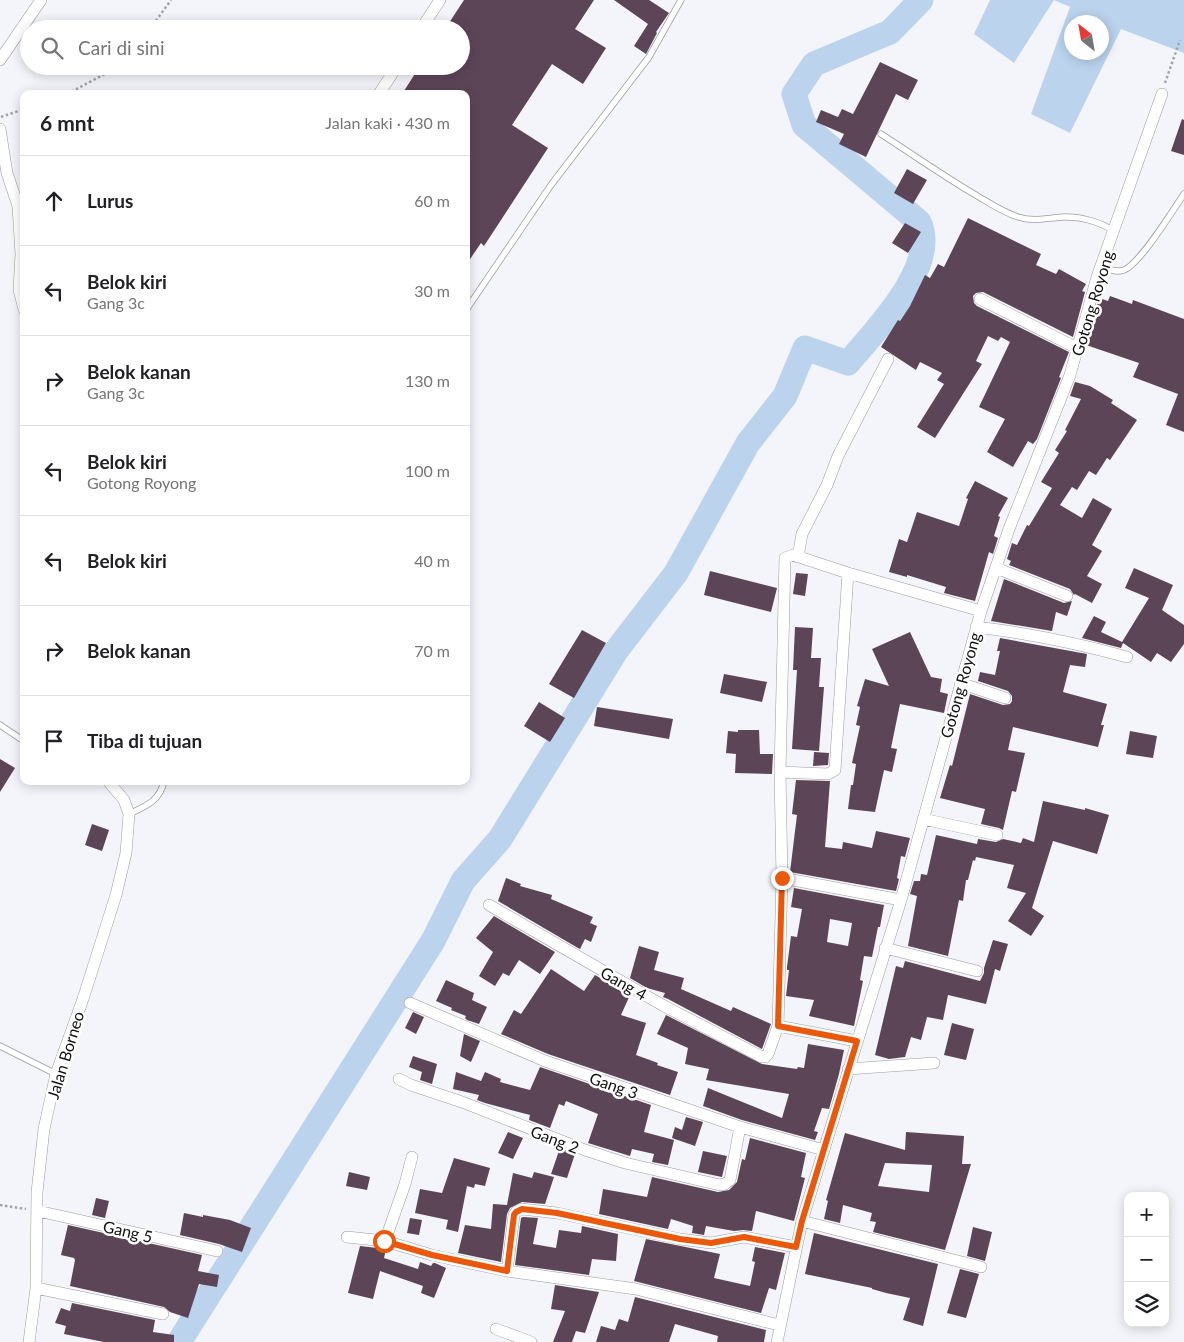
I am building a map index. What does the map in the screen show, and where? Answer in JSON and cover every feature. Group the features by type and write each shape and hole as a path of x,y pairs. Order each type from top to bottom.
{"street":[{"path":"27,20 40,0"},
{"path":"427,20 440,0"},
{"path":"0,60 20,30"},
{"path":"382,90 391,75"},
{"name":"Gotong Royong","path":"777,1342 779,1324 802,1221 901,900 976,627 996,568 1066,386 1101,267 1162,94"},
{"path":"0,129 7,173 18,206 20,238"},
{"path":"20,266 18,290 20,296"},
{"path":"980,299 1077,348"},
{"path":"798,557 802,534 827,485 838,456 888,359"},
{"path":"857,1041 778,1026 782,878 780,772 783,560 790,555 798,557 981,611"},
{"path":"996,568 1067,596"},
{"path":"780,772 828,774 835,770 848,573"},
{"path":"976,627 1032,634 1127,657"},
{"path":"960,683 1005,698"},
{"path":"110,785 124,800 129,814"},
{"name":"Jalan Borneo","path":"29,1342 36,1288 37,1192 44,1129 56,1074 83,999 116,895 126,853 129,814"},
{"path":"922,819 997,835"},
{"path":"782,878 901,900"},
{"name":"Gang 4","path":"489,905 664,1006 762,1057 768,1054 778,1026"},
{"path":"885,948 977,971"},
{"name":"Gang 3","path":"410,1003 538,1059 740,1128 824,1150"},
{"path":"848,1069 934,1063"},
{"name":"Gang 2","path":"399,1079 585,1150 626,1163 716,1184 723,1185 730,1180 740,1128"},
{"path":"384,1241 405,1184 412,1157"},
{"path":"507,1271 514,1215 522,1209 557,1213 680,1239 711,1243 744,1237 796,1247"},
{"name":"Gang 5","path":"38,1210 217,1251"},
{"path":"802,1221 981,1267"},
{"path":"347,1237 384,1241 432,1255 507,1271 636,1289 779,1324"},
{"path":"36,1288 163,1314"},
{"path":"496,1329 531,1342"}],"lane":[{"path":"470,304 552,185 649,57 681,0"},
{"path":"881,134 966,190 1018,218 1034,220 1066,217 1080,218 1103,224 1114,230"},
{"path":"1101,267 1120,271 1130,267 1184,194"},
{"path":"0,725 20,738"},
{"path":"129,814 156,800 162,791 163,785"},
{"path":"0,1046 56,1074"}],"path":[{"path":"157,20 171,0"},
{"path":"1162,94 1180,40"},
{"path":"75,90 103,75"},
{"path":"0,117 20,110"},
{"path":"0,1205 38,1210"}],"water":[{"path":"990,0 1054,0 1014,63 974,34"},
{"path":"1054,0 1184,0 1184,53 1121,29 1109,53 1109,15 1067,15 1070,7"},
{"path":"1064,23 1064,60 1106,60 1070,133 1031,114"}],"building":[{"path":"464,0 594,0 575,29 606,48 583,84 552,64 512,125 548,148 484,246 481,243 470,259 470,90 405,90 414,75 470,75 470,20 451,20"},
{"path":"614,0 649,0 669,13 656,32 646,54 634,46 648,24"},
{"path":"880,62 918,80 908,100 896,94 866,157 839,144 844,134 816,122 821,110 838,117 842,109 853,114"},
{"path":"1182,119 1184,120 1184,155 1171,151"},
{"path":"907,169 927,180 913,204 894,193"},
{"path":"968,218 1041,254 1036,265 1056,274 1059,269 1086,284 1082,291 1085,292 1073,337 983,292 976,293 973,296 974,303 977,306 1069,352 1037,439 1033,444 1028,441 1013,467 987,452 1005,419 979,407 1010,342 1001,337 998,341 988,336 976,361 982,364 935,438 917,427 944,384 937,380 942,373 920,362 916,370 881,347 898,320 900,321 910,306 925,275 930,278 938,264 944,267"},
{"path":"905,223 921,232 908,253 892,243"},
{"path":"1110,296 1132,304 1133,300 1184,319 1184,432 1166,425 1178,394 1133,377 1139,363 1086,345 1099,298 1108,301"},
{"path":"1075,382 1090,386 1113,400 1111,403 1137,420 1110,460 1107,458 1096,475 1089,471 1077,490 1072,487 1060,505 1082,518 1093,498 1112,509 1092,545 1102,551 1087,576 1102,584 1092,603 1074,595 1070,589 1009,565 1011,561 1007,559 1012,543 1017,545 1027,525 1029,526 1052,488 1041,482 1059,453 1055,450 1067,431 1065,430 1081,399 1070,396"},
{"path":"975,481 1008,498 998,516 1000,517 994,536 998,538 993,554 989,552 975,601 944,593 946,587 907,575 907,577 889,572 899,539 907,542 917,512 959,526 968,499 966,498"},
{"path":"1134,568 1173,585 1162,610 1184,625 1184,644 1171,662 1157,653 1151,662 1123,643 1121,648 1082,638 1094,616 1106,622 1101,632 1122,642 1149,598 1125,588"},
{"path":"710,571 777,588 771,612 704,595"},
{"path":"796,573 808,574 805,596 793,594"},
{"path":"1004,579 1064,603 1072,601 1067,616 1056,612 1052,631 991,621"},
{"path":"795,627 813,628 811,658 821,658 819,687 824,687 819,751 792,749 797,670 793,670"},
{"path":"582,630 606,643 574,698 549,684"},
{"path":"910,632 931,677 942,679 940,692 948,694 944,713 900,704 891,748 897,749 892,772 884,770 875,812 848,809 856,764 852,763 860,726 856,725 860,707 857,706 865,679 889,686 872,649"},
{"path":"1000,638 1087,654 1085,667 1070,665 1063,692 1107,704 1101,725 1104,725 1098,747 1013,727 1008,750 1025,753 1016,792 1012,791 1003,830 981,824 985,809 940,798 950,765 952,766 970,694 1003,705 1010,704 1012,701 1012,696 1008,691 978,681 980,672 995,675 1000,651 997,651"},
{"path":"724,674 767,682 762,702 720,693"},
{"path":"539,702 565,718 550,742 524,726"},
{"path":"597,707 673,719 669,739 594,726"},
{"path":"738,730 759,730 760,754 773,754 772,774 735,773 736,754 726,753 728,731 738,732"},
{"path":"1130,731 1157,736 1153,758 1126,754"},
{"path":"814,752 829,753 828,765 813,766"},
{"path":"0,759 15,768 0,792"},
{"path":"796,780 830,781 825,847 842,849 843,842 872,848 876,831 910,838 905,857 901,856 896,891 790,872 797,815 792,814"},
{"path":"1043,801 1085,810 1085,808 1109,815 1097,854 1053,841 1032,908 1044,916 1031,936 1008,921 1026,893 1007,888 1014,865 976,857 975,861 973,860 968,880 966,880 963,901 959,900 948,956 908,946 917,896 910,894 914,881 920,881 921,874 927,875 936,835 977,844 978,839 996,842 1003,839 1021,843 1023,838 1034,842"},
{"path":"92,824 109,830 102,851 85,845"},
{"path":"506,878 521,884 520,886 552,895 551,899 593,917 590,923 597,926 591,942 585,939 580,949 498,901"},
{"path":"794,888 884,905 872,957 864,956 860,980 863,981 854,1026 809,1016 814,1000 786,996 791,936 797,937 802,909 791,907","holes":["830,919 852,923 848,946 827,942"]},
{"path":"494,916 555,952 540,974 519,960 509,976 503,973 495,986 479,976 493,952 476,938"},
{"path":"993,940 1008,944 1000,971 995,969 986,1004 948,995 943,1020 927,1017 921,1040 911,1037 905,1057 889,1059 875,1055 896,966 903,968 905,961 980,981"},
{"path":"639,946 659,952 654,970 684,978 681,989 731,1011 733,1007 771,1024 762,1049 663,997 665,993 647,988 630,978"},
{"path":"551,969 584,991 595,975 630,995 621,1015 646,1023 636,1055 678,1072 670,1095 548,1054 501,1034 514,1010 521,1014"},
{"path":"446,980 474,993 472,1000 487,1007 479,1024 467,1020 466,1016 436,1001"},
{"path":"413,1012 424,1017 416,1034 405,1028"},
{"path":"666,1015 762,1064 797,1069 798,1067 804,1068 808,1044 844,1050 829,1109 822,1108 814,1131 818,1132 815,1140 742,1120 703,1106 708,1088 782,1118 789,1094 706,1080 709,1069 685,1064 688,1048 657,1034"},
{"path":"952,1023 974,1029 966,1060 944,1055"},
{"path":"464,1034 480,1041 471,1062 460,1056"},
{"path":"413,1056 437,1064 432,1084 420,1080 422,1072 409,1067"},
{"path":"540,1067 651,1105 644,1132 674,1140 668,1165 652,1162 654,1154 632,1149 630,1156 588,1143 598,1114 566,1101 564,1106 559,1104 550,1128 529,1120 530,1115 485,1103 477,1100 479,1095 453,1089 456,1072 481,1081 485,1072 501,1079 500,1082 530,1090"},
{"path":"686,1117 703,1122 695,1146 672,1138 675,1127 682,1130"},
{"path":"508,1132 523,1138 513,1159 498,1153"},
{"path":"906,1132 964,1136 962,1164 971,1164 945,1250 873,1232 876,1222 870,1221 872,1213 843,1205 840,1223 824,1219 828,1201 826,1200 845,1133 905,1150","holes":["885,1163 932,1165 929,1192 878,1186"]},
{"path":"750,1138 806,1153 801,1177 805,1178 794,1221 756,1211 752,1231 734,1231 706,1226 704,1235 692,1233 693,1226 671,1219 668,1229 599,1214 603,1189 647,1197 652,1177 718,1192 729,1190 737,1182 742,1159 745,1160"},
{"path":"560,1148 575,1154 567,1178 551,1174"},
{"path":"703,1151 727,1156 722,1177 698,1172"},
{"path":"454,1158 490,1168 485,1186 475,1184 474,1188 467,1186 458,1232 446,1229 448,1220 415,1213 420,1189 442,1193"},
{"path":"349,1172 370,1177 367,1190 346,1186"},
{"path":"534,1172 554,1177 545,1204 522,1202 510,1208 507,1214 501,1262 458,1253 465,1225 491,1229 493,1204 507,1205 513,1173 532,1178"},
{"path":"96,1198 109,1201 105,1218 92,1215"},
{"path":"184,1213 230,1220 251,1228 242,1252 219,1244 180,1235"},
{"path":"410,1218 422,1220 419,1235 407,1233"},
{"path":"521,1218 538,1218 533,1244 556,1248 559,1230 581,1233 582,1226 618,1234 616,1261 592,1259 589,1275 515,1265"},
{"path":"68,1225 202,1255 198,1271 219,1275 217,1287 199,1284 188,1318 170,1312 164,1307 70,1286 75,1260 74,1258 61,1255"},
{"path":"973,1227 992,1232 985,1261 967,1256"},
{"path":"814,1233 938,1264 923,1326 903,1320 910,1298 805,1274"},
{"path":"646,1239 720,1254 714,1278 750,1286 755,1262 752,1261 755,1247 785,1253 776,1290 769,1288 761,1313 634,1281"},
{"path":"360,1246 386,1249 384,1258 418,1269 420,1262 431,1266 435,1263 446,1268 434,1298 421,1293 423,1286 380,1271 373,1299 348,1293"},
{"path":"960,1269 979,1274 966,1318 947,1313"},
{"path":"555,1285 599,1292 585,1333 576,1331 572,1342 553,1342 565,1311 551,1309"},
{"path":"635,1297 766,1330 764,1342 717,1342 718,1336 675,1324 669,1342 596,1342 601,1326 615,1330 619,1319 628,1322"},
{"path":"72,1303 155,1320 153,1332 174,1335 174,1342 104,1342 64,1334 66,1326 55,1323 61,1308 70,1311"}],"waterway":[{"path":"179,1342 433,941 463,881 500,839 616,651 676,573 748,443 785,396 805,348 848,363 887,316 913,278 920,258 923,239 919,222 804,125 794,94 814,64 890,32 921,0"}],"route":[{"path":"384,1241 432,1255 507,1271 514,1215 522,1209 557,1213 680,1239 711,1243 744,1237 796,1247 802,1221 857,1041 778,1026 782,878"}]}
